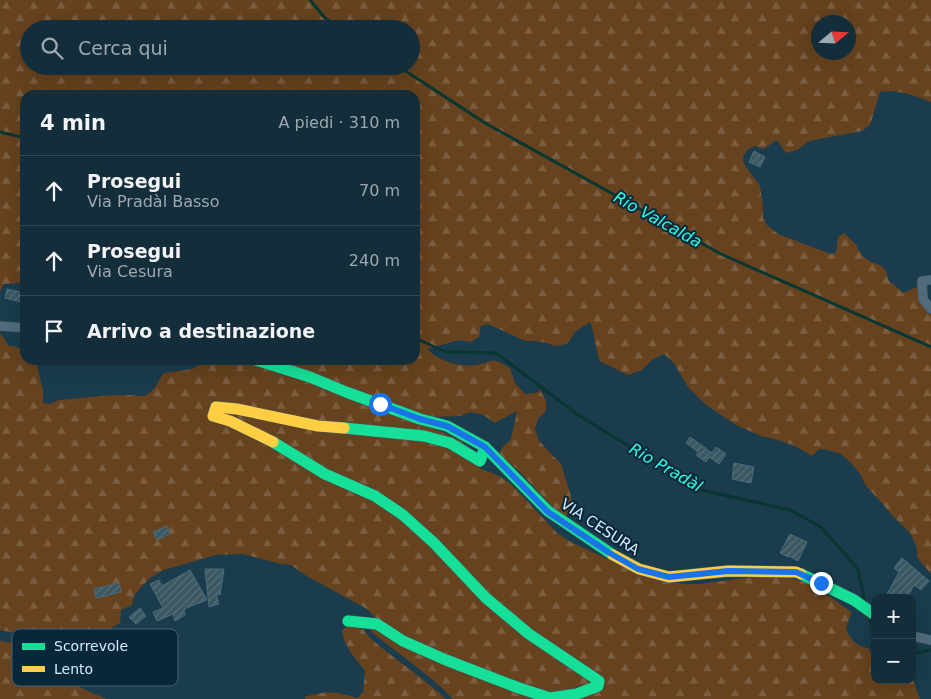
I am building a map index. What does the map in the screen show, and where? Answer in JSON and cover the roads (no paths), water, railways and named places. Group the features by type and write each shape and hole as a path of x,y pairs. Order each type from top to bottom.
{"street":[{"path":"931,280 922,281 923,299 931,309"},
{"path":"0,326 20,328"},
{"name":"VIA CESURA","path":"272,365 310,377 420,419 447,426 485,447 548,512 608,552 638,569 669,577 728,571 796,572 854,600 870,611"},
{"path":"348,621 377,624 403,641 446,660 550,698 577,694 598,686 599,681 529,634 486,598 434,543 403,515 375,496 325,474 277,444 230,421 213,416 216,407 237,409 318,426 424,436 450,443 480,461 485,447"},
{"path":"916,637 931,640"}],"waterway":[{"name":"Rio Valcalda","path":"310,0 328,20"},
{"name":"Rio Valcalda","path":"412,75 485,123 721,254 931,347"},
{"name":"Rio Pradàl","path":"0,132 20,137"},
{"name":"Rio Pradàl","path":"420,340 446,352 496,353 578,415 701,490 790,510 821,527 858,569 865,603"},
{"name":"Rio Pradàl","path":"869,616 871,624"},
{"name":"Rio Pradàl","path":"916,653 931,650"}]}
